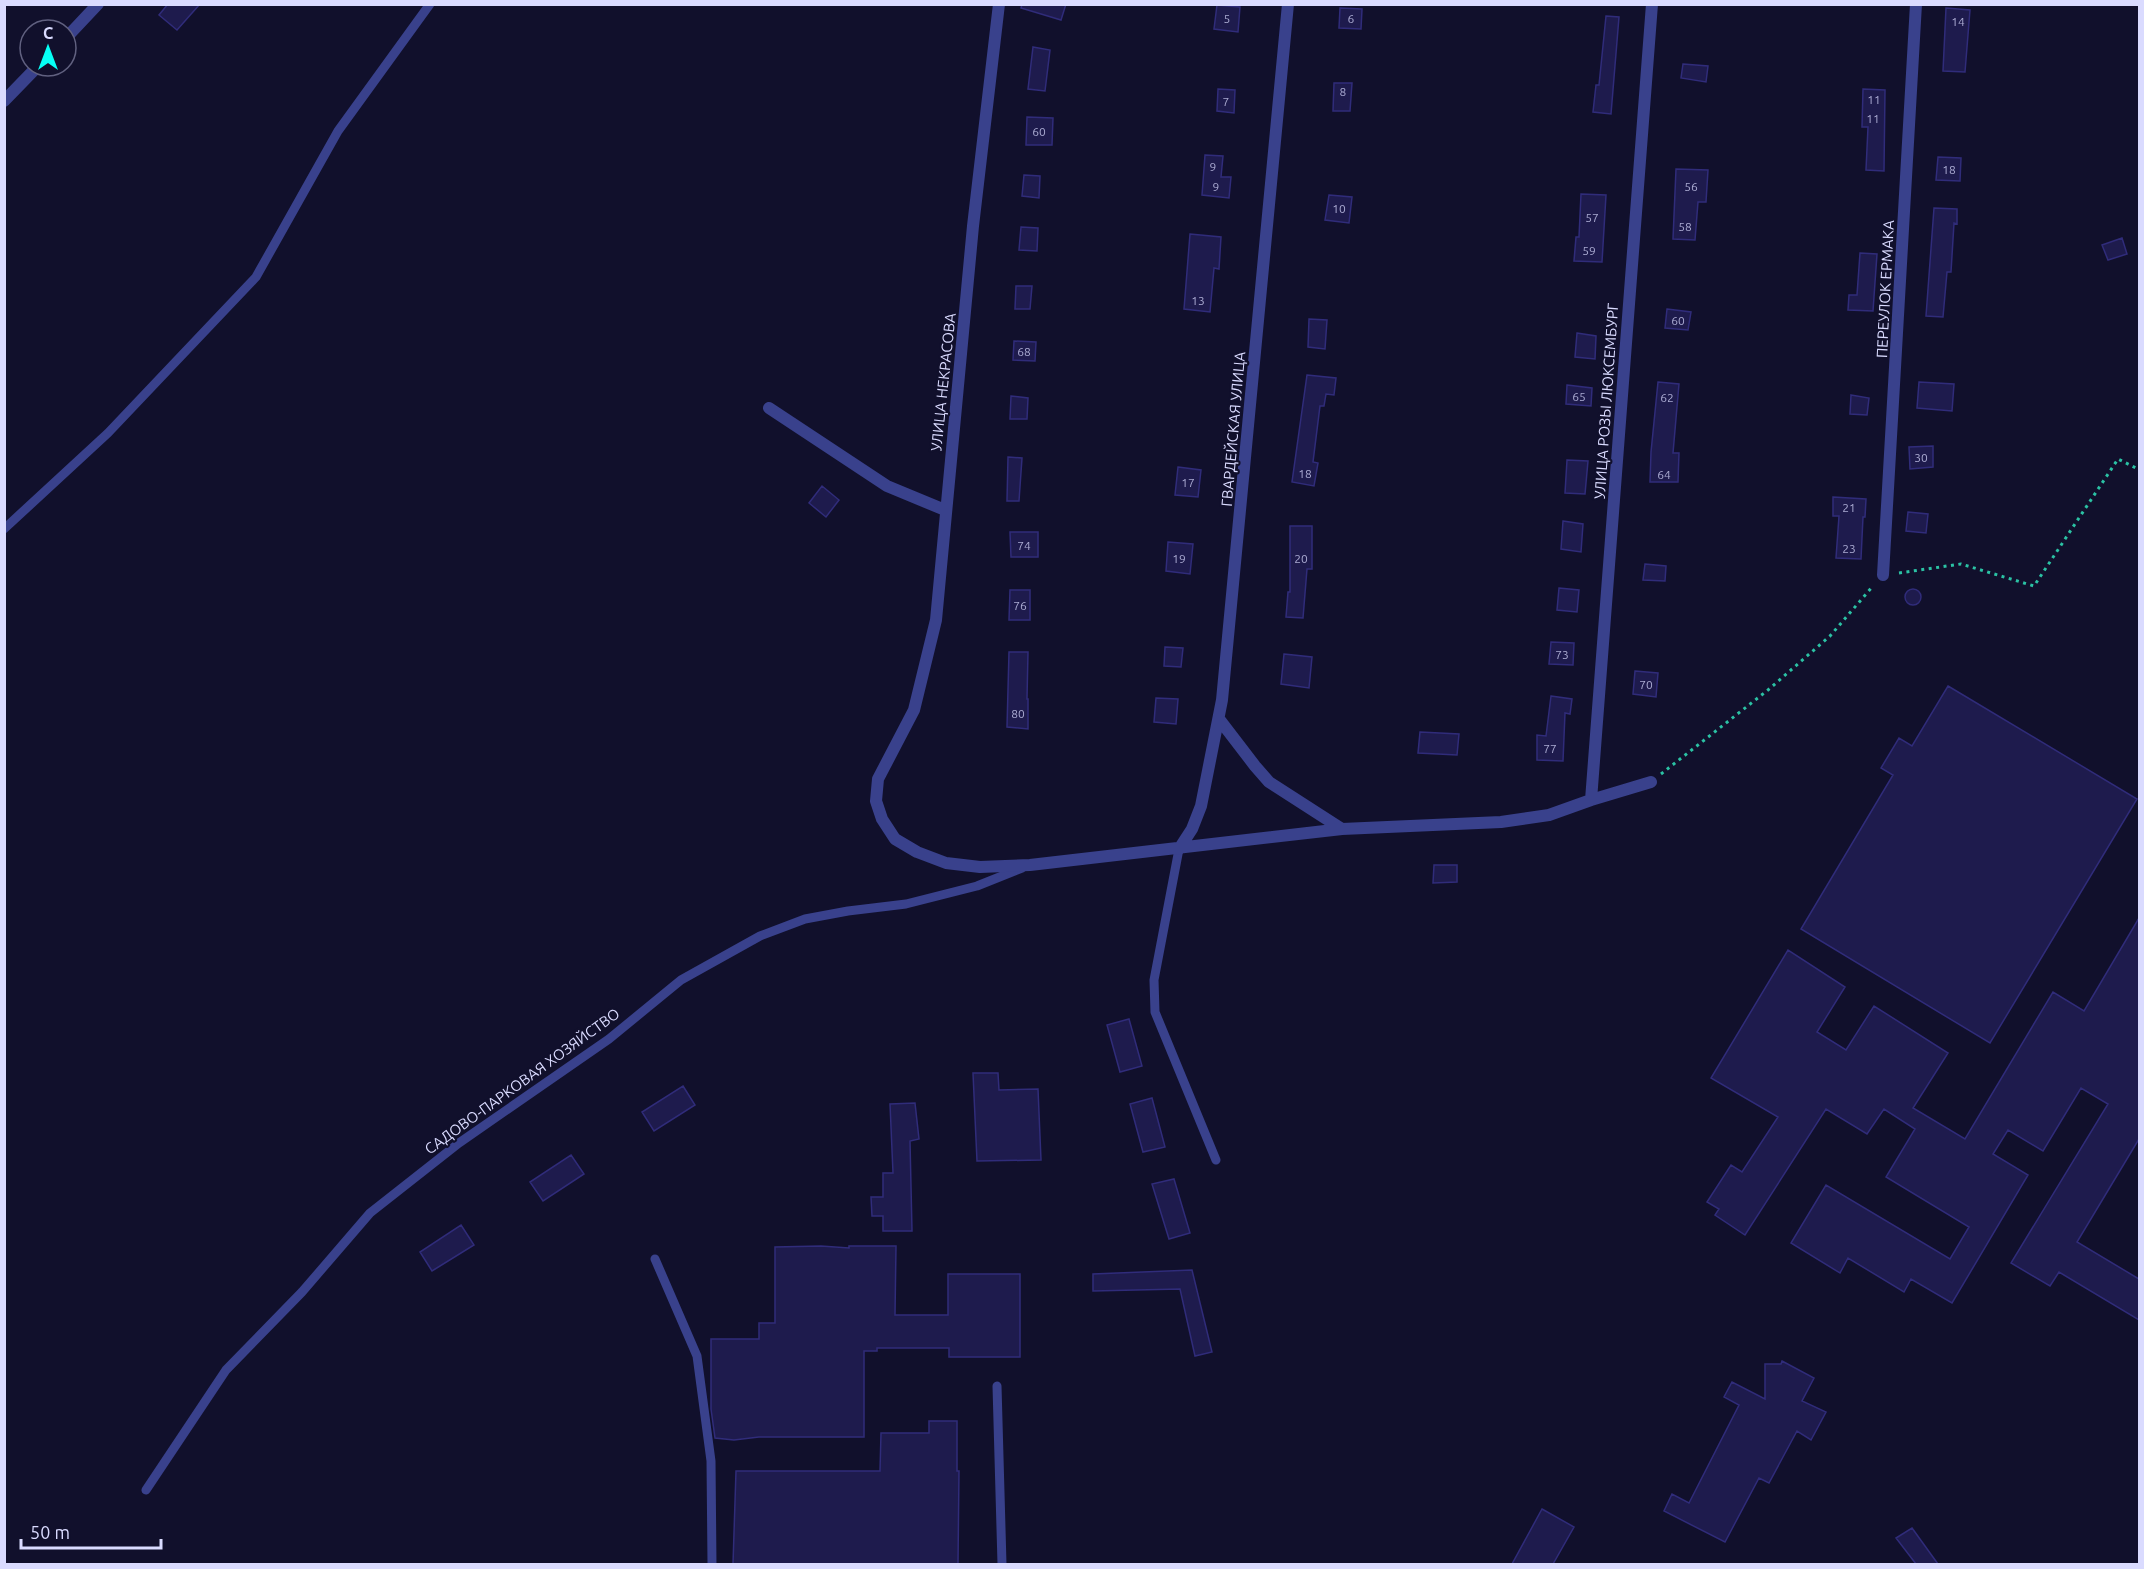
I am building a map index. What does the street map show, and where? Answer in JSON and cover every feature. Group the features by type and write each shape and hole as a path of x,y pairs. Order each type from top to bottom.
{"street":[{"path":"78,25 98,4"},
{"name":"УЛИЦА НЕКРАСОВА","path":"999,4 987,92 936,620 914,710 878,779 876,801 882,819 895,839 918,852 946,863 980,867 1030,865 1342,829 1501,822 1549,815 1651,782"},
{"name":"ГВАРДЕЙСКАЯ УЛИЦА","path":"1179,849 1192,829 1201,806 1222,700 1288,4"},
{"name":"УЛИЦА РОЗЫ ЛЮКСЕМБУРГ","path":"1591,800 1652,4"},
{"name":"ПЕРЕУЛОК ЕРМАКА","path":"1883,575 1916,4"},
{"path":"4,101 26,78"},
{"path":"769,408 887,486 945,510"},
{"path":"1219,719 1269,782 1342,829"}],"lane":[{"path":"4,529 108,433 256,277 338,130 430,4"},
{"path":"1179,849 1154,980 1155,1012 1216,1160"},
{"name":"САДОВО-ПАРКОВАЯ ХОЗЯЙСТВО","path":"146,1490 225,1370 302,1292 370,1213 459,1143 609,1039 681,980 760,936 805,919 906,904 977,886 1030,865"},
{"path":"655,1259 697,1356 711,1461 712,1564"},
{"path":"997,1386 1002,1564"}],"path":[{"path":"1651,782 1768,690 1821,643 1883,575 1961,564 2034,586 2118,459 2139,470"}],"building":[{"path":"168,4 200,4 177,30 159,15"},
{"path":"1022,4 1066,4 1061,20 1021,8"},
{"path":"1217,5 1240,7 1238,32 1214,29"},
{"path":"1340,8 1362,9 1361,29 1339,28"},
{"path":"1946,8 1970,10 1965,72 1943,71"},
{"path":"1606,16 1619,17 1611,114 1593,112 1596,85 1599,85"},
{"path":"1033,47 1050,50 1045,91 1028,89"},
{"path":"1683,64 1708,66 1706,82 1681,78"},
{"path":"1334,83 1352,83 1350,111 1333,111"},
{"path":"1218,89 1235,90 1234,113 1217,111"},
{"path":"1863,89 1885,90 1884,171 1866,170 1868,127 1862,127"},
{"path":"1027,117 1053,118 1052,145 1026,145"},
{"path":"1205,155 1223,156 1221,177 1231,177 1229,198 1202,195"},
{"path":"1938,157 1961,158 1960,181 1936,180"},
{"path":"1676,169 1708,170 1706,202 1698,202 1695,240 1673,239"},
{"path":"1024,175 1040,176 1039,198 1022,196"},
{"path":"1581,194 1606,195 1602,262 1574,261 1576,237 1579,237"},
{"path":"1329,195 1352,197 1349,223 1325,220"},
{"path":"1934,208 1957,209 1951,272 1947,272 1943,317 1926,316"},
{"path":"1021,227 1038,228 1037,251 1019,250"},
{"path":"1190,234 1221,237 1219,269 1214,268 1210,312 1184,309"},
{"path":"2122,238 2127,254 2108,260 2102,245"},
{"path":"1860,253 1877,254 1873,311 1848,310 1849,295 1857,295"},
{"path":"1016,286 1032,286 1030,309 1015,309"},
{"path":"1667,309 1691,312 1688,330 1665,328"},
{"path":"1309,319 1327,320 1325,349 1308,347"},
{"path":"1577,333 1596,336 1595,359 1575,357"},
{"path":"1014,341 1036,342 1035,361 1013,360"},
{"path":"1307,375 1336,378 1334,395 1326,394 1324,406 1320,406 1313,462 1318,463 1314,486 1292,482"},
{"path":"1658,382 1679,384 1673,453 1679,453 1678,482 1650,482"},
{"path":"1919,382 1954,384 1952,411 1917,408"},
{"path":"1567,385 1592,388 1591,406 1566,404"},
{"path":"1851,395 1869,398 1867,415 1850,414"},
{"path":"1011,396 1028,398 1027,419 1010,419"},
{"path":"1933,446 1933,467 1910,469 1909,447"},
{"path":"1008,457 1022,458 1019,501 1007,501"},
{"path":"1567,460 1588,461 1585,494 1565,493"},
{"path":"1178,467 1201,470 1198,497 1175,495"},
{"path":"822,486 839,500 826,517 809,503"},
{"path":"1833,497 1866,499 1861,559 1836,558 1839,516 1833,516"},
{"path":"1908,512 1928,514 1926,533 1906,531"},
{"path":"1563,521 1583,524 1581,552 1561,549"},
{"path":"1290,526 1312,526 1312,569 1307,569 1303,618 1286,617 1288,592 1290,592"},
{"path":"1010,532 1038,532 1038,557 1011,557"},
{"path":"1168,542 1193,544 1190,574 1166,571"},
{"path":"1645,564 1666,566 1665,581 1643,580"},
{"path":"1559,588 1579,590 1577,612 1557,610"},
{"path":"1913,589 1919,591 1921,597 1919,603 1913,605 1907,603 1905,597 1907,591"},
{"path":"1010,590 1030,590 1030,620 1009,620"},
{"path":"1551,642 1574,643 1573,665 1549,664"},
{"path":"1165,647 1183,648 1181,667 1164,666"},
{"path":"1009,652 1028,652 1028,729 1007,727"},
{"path":"1284,654 1312,657 1309,688 1281,684"},
{"path":"1635,671 1658,673 1656,697 1633,694"},
{"path":"1948,686 2137,799 1990,1043 1801,929 1893,775 1881,768 1899,738 1912,746"},
{"path":"1551,696 1572,699 1570,714 1565,713 1563,761 1537,760 1537,735 1546,736"},
{"path":"1156,698 1178,699 1176,724 1154,722"},
{"path":"1420,732 1459,734 1457,755 1418,753"},
{"path":"1434,865 1457,865 1457,882 1433,883"},
{"path":"2139,918 2139,1139 2077,1242 2139,1279 2139,1320 2059,1272 2050,1286 2011,1263 2108,1104 2081,1088 2043,1151 2008,1130 1993,1154 2028,1175 1952,1303 1911,1279 1904,1292 1848,1258 1840,1273 1791,1243 1826,1185 1950,1259 1969,1227 1886,1177 1915,1129 1884,1109 1867,1134 1826,1109 1745,1235 1715,1215 1719,1209 1707,1202 1731,1165 1742,1172 1778,1117 1711,1078 1788,950 1845,987 1817,1032 1846,1050 1874,1006 1948,1053 1913,1108 1965,1139 2053,992 2084,1011"},
{"path":"1129,1019 1142,1066 1120,1072 1107,1025"},
{"path":"973,1073 998,1073 999,1090 1038,1089 1041,1160 977,1161"},
{"path":"683,1086 695,1105 654,1131 642,1112"},
{"path":"1152,1098 1165,1147 1143,1152 1130,1104"},
{"path":"915,1103 919,1139 910,1141 912,1231 883,1231 883,1216 872,1216 871,1197 883,1197 883,1173 893,1173 890,1104"},
{"path":"571,1155 584,1174 543,1201 530,1182"},
{"path":"1174,1179 1190,1233 1169,1239 1152,1184"},
{"path":"461,1225 474,1245 432,1271 420,1252"},
{"path":"849,1246 896,1246 895,1315 948,1315 948,1274 1020,1274 1020,1357 949,1357 949,1348 877,1348 877,1351 864,1351 864,1437 759,1437 734,1440 715,1438 711,1409 711,1339 759,1339 759,1323 775,1323 775,1247 849,1248"},
{"path":"1192,1270 1212,1352 1195,1356 1180,1289 1093,1291 1093,1274"},
{"path":"1782,1361 1814,1378 1802,1401 1826,1412 1811,1440 1797,1431 1769,1483 1759,1478 1725,1542 1664,1511 1672,1494 1689,1503 1739,1405 1724,1397 1732,1382 1765,1399 1765,1364 1781,1364"},
{"path":"929,1421 957,1421 958,1564 733,1564 736,1471 880,1471 881,1433 929,1433"},
{"path":"1542,1509 1574,1527 1553,1564 1512,1564"},
{"path":"1912,1528 1938,1564 1916,1564 1896,1538"}]}
